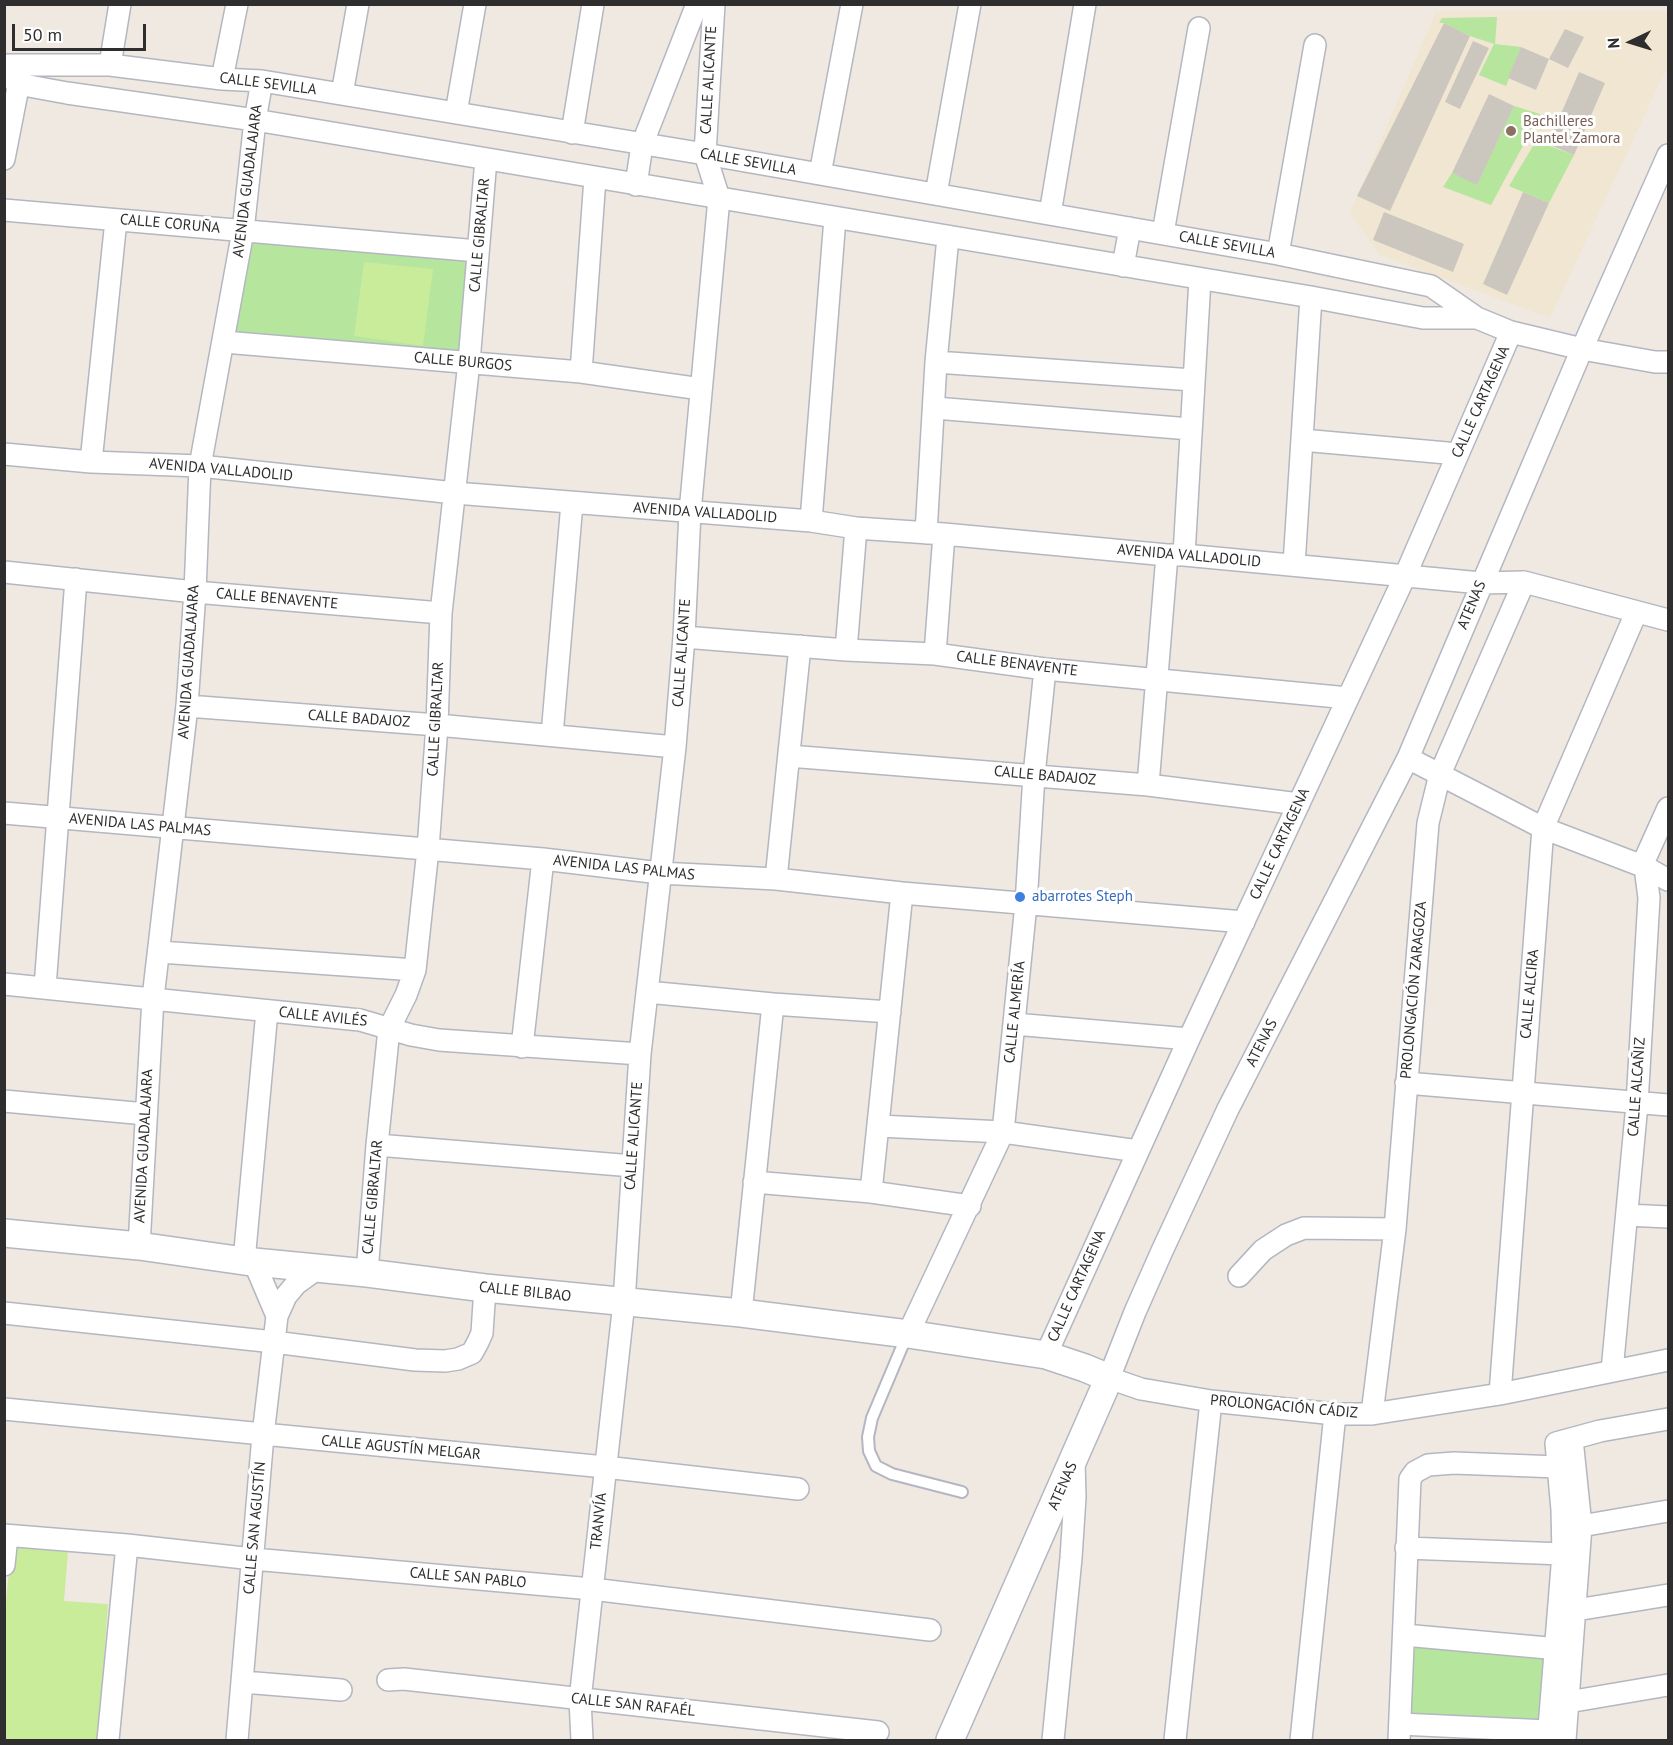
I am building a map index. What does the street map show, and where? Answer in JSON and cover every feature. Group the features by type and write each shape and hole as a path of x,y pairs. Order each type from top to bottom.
{"street":[{"path":"110,64 120,4"},
{"path":"222,79 237,4"},
{"path":"342,94 358,4"},
{"path":"456,113 475,4"},
{"path":"572,133 593,4"},
{"name":"CALLE ALICANTE","path":"636,184 642,144 697,4"},
{"name":"CALLE ALICANTE","path":"624,1302 640,1054 675,747 684,637 690,512 719,198 705,154 714,4"},
{"path":"820,174 852,4"},
{"path":"936,194 970,4"},
{"path":"1050,214 1085,4"},
{"path":"1163,233 1199,28"},
{"path":"1278,254 1315,45"},
{"name":"CALLE SEVILLA","path":"13,72 110,64 222,79 262,81 1163,233 1431,286 1477,318 1511,332 1582,349 1655,362 1668,362"},
{"path":"4,159 13,72"},
{"name":"CALLE SEVILLA","path":"13,72 255,120 1311,297 1424,318 1477,318"},
{"name":"AVENIDA GUADALAJARA","path":"139,1246 153,998 187,706 195,592 200,466 243,231 255,120 262,81"},
{"path":"1582,349 1668,155"},
{"name":"CALLE GIBRALTAR","path":"367,1273 389,1029 406,995 415,970 428,849 441,613 469,362 486,159"},
{"path":"581,372 595,178"},
{"name":"CALLE CORUÑA","path":"4,210 478,251"},
{"path":"811,521 835,218"},
{"path":"91,462 116,220"},
{"path":"1123,266 1130,228"},
{"path":"934,654 936,362 948,237"},
{"path":"1148,785 1156,679 1175,555 1190,429 1200,279"},
{"path":"1294,565 1311,297"},
{"name":"CALLE CARTAGENA","path":"1046,1355 1189,1039 1405,576 1511,332"},
{"name":"CALLE BURGOS","path":"224,342 581,372 701,389"},
{"name":"ATENAS","path":"950,1740 1074,1461 1135,1312 1228,1109 1408,758 1582,349"},
{"path":"936,362 1193,380"},
{"path":"935,408 1190,429"},
{"path":"1302,440 1458,454"},
{"name":"AVENIDA VALLADOLID","path":"4,453 91,462 200,466 455,493 811,521 856,528 935,533 1481,583 1524,582 1668,620"},
{"path":"552,735 572,503"},
{"path":"846,650 856,528"},
{"name":"CALLE BENAVENTE","path":"4,572 195,592 441,613"},
{"path":"45,987 76,579"},
{"name":"PROLONGACIÓN ZARAGOZA","path":"1372,1414 1395,1229 1428,823 1440,774 1524,582"},
{"name":"CALLE ALCIRA","path":"1500,1394 1521,1093 1543,828 1636,613"},
{"name":"CALLE BENAVENTE","path":"684,637 846,650 934,654 1045,669 1348,698"},
{"path":"776,879 800,646"},
{"name":"CALLE ALMERÍA","path":"908,1335 1003,1132 1026,904 1034,775 1045,669"},
{"name":"CALLE BADAJOZ","path":"187,706 436,725 675,747"},
{"name":"CALLE BADAJOZ","path":"789,756 1148,785 1299,804"},
{"path":"1408,758 1543,828 1644,867 1668,880"},
{"name":"CALLE ALCAÑIZ","path":"1612,1371 1637,1104 1649,898 1644,867 1650,847 1668,808"},
{"name":"AVENIDA LAS PALMAS","path":"4,813 428,849 660,873 776,879 902,893 1244,922"},
{"path":"522,1047 543,860"},
{"path":"871,1192 902,893"},
{"path":"160,952 415,970"},
{"name":"CALLE AVILÉS","path":"4,984 360,1020 439,1040 640,1054"},
{"path":"647,992 890,1012"},
{"path":"741,1313 773,1004"},
{"path":"249,1262 267,1011"},
{"path":"1014,1024 1189,1039"},
{"path":"1407,1083 1668,1105"},
{"path":"4,1101 146,1114"},
{"path":"879,1126 1003,1132 1138,1151"},
{"path":"377,1145 633,1166"},
{"path":"754,1182 871,1192 970,1206"},
{"path":"1627,1215 1668,1217"},
{"path":"1239,1276 1263,1250 1286,1235 1304,1228 1395,1229"},
{"name":"CALLE BILBAO","path":"4,1233 139,1246 249,1262 367,1273 485,1288 741,1313 1046,1355"},
{"name":"CALLE SAN AGUSTÍN","path":"249,1262 277,1316"},
{"name":"CALLE SAN AGUSTÍN","path":"237,1740 263,1435 277,1316 286,1296 296,1284 318,1268"},
{"path":"4,1312 415,1360 458,1359 472,1353 482,1333 485,1288"},
{"name":"TRANVÍA","path":"582,1740 580,1700 624,1302"},
{"name":"PROLONGACIÓN CÁDIZ","path":"1046,1355 1141,1389 1211,1401 1335,1414 1372,1414 1500,1394 1668,1360"},
{"path":"1175,1740 1211,1401"},
{"name":"CALLE AGUSTÍN MELGAR","path":"4,1409 604,1467 798,1489"},
{"path":"1301,1740 1335,1414"},
{"path":"1554,1737 1568,1702 1564,1649 1562,1510 1566,1467 1572,1439 1600,1431 1668,1419"},
{"path":"1053,1740 1071,1558 1074,1461"},
{"path":"1554,1737 1399,1732 1406,1548 1410,1479 1415,1472 1428,1465 1454,1463 1566,1467"},
{"path":"1554,1737 1564,1649 1576,1610 1581,1526 1566,1467"},
{"path":"1581,1526 1668,1511"},
{"path":"4,1565 6,1535"},
{"name":"CALLE SAN PABLO","path":"6,1535 591,1589 930,1630"},
{"path":"108,1740 127,1545"},
{"path":"1406,1548 1563,1554"},
{"path":"1576,1610 1668,1595"},
{"path":"1404,1635 1564,1649"},
{"name":"CALLE SAN RAFAÉL","path":"388,1680 404,1679 878,1732"},
{"path":"243,1682 341,1690"},
{"path":"1568,1702 1668,1685"}],"lane":[{"path":"908,1335 872,1418 868,1437 869,1451 876,1466 892,1474 962,1492"}],"shaded area":[{"name":"Bachilleres Plantel Zamora","path":"1436,11 1668,11 1668,65 1550,318 1380,255 1350,213"}],"green space":[{"path":"1497,17 1495,44 1521,47 1506,86 1479,75 1494,44 1439,23 1442,18"},
{"path":"1514,106 1540,114 1491,205 1443,187 1452,173 1477,184"},
{"path":"1536,141 1574,155 1549,203 1509,186"},
{"path":"243,231 478,251 469,362 224,342"},
{"path":"364,262 433,269 423,346 354,336"},
{"path":"11,1547 68,1552 64,1601 108,1604 98,1740 5,1740 4,1626"},
{"path":"1404,1635 1556,1649 1548,1731 1400,1724"}],"building":[{"path":"1444,23 1470,36 1390,211 1357,196"},
{"path":"1565,29 1584,37 1568,68 1549,59"},
{"path":"1473,41 1489,48 1460,109 1445,102"},
{"path":"1521,47 1549,59 1536,90 1508,78"},
{"path":"1579,72 1605,83 1574,155 1548,144"},
{"path":"1489,94 1514,106 1477,185 1452,173"},
{"path":"1523,192 1549,203 1507,295 1483,284"},
{"path":"1384,212 1464,244 1453,272 1373,240"}],"place":[{"name":"Bachilleres Plantel Zamora","path":"1511,131"},
{"name":"abarrotes Steph","path":"1020,897"}]}
